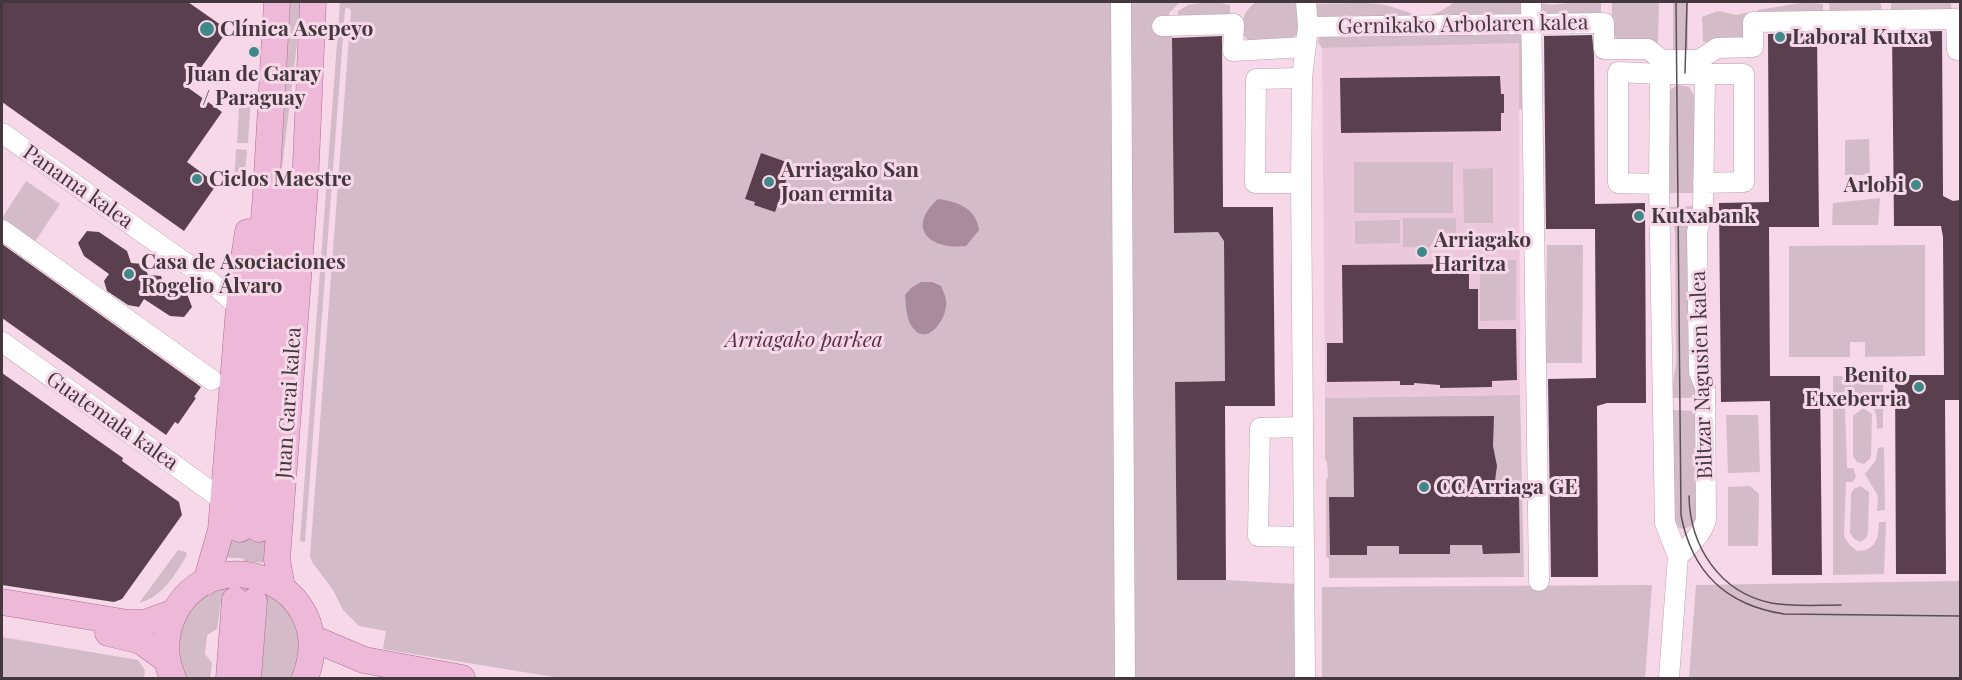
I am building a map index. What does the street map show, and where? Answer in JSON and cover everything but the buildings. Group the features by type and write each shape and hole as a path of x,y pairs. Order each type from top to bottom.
{"main road":[{"name":"Juan Garai kalea","path":"276,2 250,529 279,265 313,2"},
{"name":"Juan Garai kalea","path":"282,588 277,559 305,185 313,2"},
{"name":"Juan Garai kalea","path":"206,582 218,544 224,500 242,271 272,69"},
{"path":"170,669 167,636 175,612 192,592 206,582 225,576 245,574 265,579 282,588 297,601 307,618 312,638 311,662 305,678"},
{"path":"2,602 128,623 145,623 175,612"},
{"path":"219,678 239,614"},
{"path":"229,678 239,614"},
{"path":"239,614 248,678"},
{"path":"2,615 134,639 154,649 170,669"},
{"path":"312,638 364,660 462,678"}],"street":[{"path":"1120,2 1125,678"},
{"path":"1305,678 1301,183 1302,78 1308,27 1306,2"},
{"path":"1531,2 1539,581"},
{"name":"Gernikako Arbolaren kalea","path":"1308,27 1604,23 1604,49 1648,49 1662,60 1699,60 1717,48 1753,47 1753,22 1956,19 1957,50 1960,50"},
{"path":"1162,26 1234,24 1233,51 1305,47"},
{"path":"1659,184 1618,183 1618,72 1744,74 1744,182 1703,183"},
{"name":"Biltzar Nagusien kalea","path":"1660,74 1659,184 1665,523 1678,556 1669,678"},
{"name":"Biltzar Nagusien kalea","path":"1678,556 1696,539 1706,520 1705,387 1699,372 1697,232 1703,210 1705,74"},
{"path":"1301,183 1255,183 1256,80 1302,78"},
{"name":"Panama kalea","path":"2,133 204,276 239,307"},
{"path":"2,230 212,380"},
{"name":"Guatemala kalea","path":"2,342 224,500"},
{"path":"1303,427 1260,428 1258,536 1304,537"}],"shaded area":[{"name":"Arriagako Haritza","path":"1519,42 1520,395 1325,398 1322,48"},
{"path":"938,199 959,204 974,216 979,230 966,246 942,244 932,241 926,235 923,228 924,219 928,210"},
{"path":"921,282 932,282 941,286 946,300 941,321 936,328 925,334 919,333 911,325 905,295"}],"green space":[{"path":"288,2 302,2 273,242"},
{"name":"Arriagako parkea","path":"340,2 1184,2 1179,3 1169,13 1172,34 1174,232 1224,232 1225,381 1175,382 1177,580 1296,584 1298,678 560,678 383,649 386,631 359,626 343,610 333,590 310,556 351,10 347,7 305,542 300,541"},
{"path":"1206,2 1230,5 1230,20 1177,21 1178,11 1188,5"},
{"path":"1256,2 1303,2 1302,29 1293,38 1254,45 1242,34 1242,29 1246,12"},
{"path":"1454,2 1525,2 1523,15 1317,24 1316,4 1379,4 1416,15 1425,15 1443,10"},
{"path":"1572,2 1601,2 1601,14 1538,17 1539,3 1554,5"},
{"path":"1612,2 1659,2 1658,42 1656,44 1617,40 1612,29"},
{"path":"1673,2 1688,2 1688,54 1673,54"},
{"path":"1806,2 1823,4 1823,17 1757,19 1758,10"},
{"path":"1891,2 1951,2 1952,14 1891,16"},
{"path":"1829,3 1881,3 1882,14 1830,17"},
{"path":"1718,11 1737,15 1749,12 1747,35 1736,42 1703,42 1702,17"},
{"path":"1526,31 1526,110 1519,109 1519,43 1322,48 1318,42 1320,36"},
{"path":"1678,85 1689,87 1694,96 1697,193 1670,193 1668,99 1671,89"},
{"path":"240,92 251,93 248,143 237,143"},
{"path":"1869,139 1870,175 1845,175 1845,140"},
{"path":"236,149 247,150 244,184 234,183"},
{"path":"1354,162 1453,162 1453,213 1354,213"},
{"path":"1493,168 1493,223 1464,223 1463,169"},
{"path":"26,181 60,204 34,243 2,222 2,218"},
{"path":"1880,198 1878,225 1832,225 1833,203"},
{"path":"1696,206 1698,398 1671,398 1676,362 1675,233 1670,207"},
{"path":"1403,218 1456,218 1456,248 1403,247"},
{"path":"1400,220 1400,243 1355,244 1355,221"},
{"path":"1547,245 1583,245 1582,363 1546,363"},
{"path":"1925,245 1925,356 1865,357 1865,342 1850,342 1850,357 1789,357 1789,246"},
{"path":"1480,260 1516,260 1516,320 1480,321"},
{"path":"1833,376 1883,378 1883,428 1877,429 1875,411 1864,400 1855,400 1845,409 1847,468 1853,468 1856,476 1853,482 1846,482 1844,536 1857,551 1864,550 1875,542 1879,522 1886,522 1884,574 1833,575"},
{"name":"CC Arriaga GE","path":"1520,395 1524,577 1329,578 1329,559 1326,556 1326,480 1328,477 1325,459 1325,398"},
{"path":"1863,408 1872,414 1871,453 1870,459 1864,464 1857,462 1853,456 1853,416"},
{"path":"1672,410 1698,411 1697,521 1684,528 1679,528 1672,515"},
{"path":"1726,415 1758,415 1760,472 1728,473"},
{"path":"1884,447 1885,510 1877,511 1878,496 1865,474 1876,460 1878,448"},
{"path":"1750,486 1759,494 1758,546 1728,546 1728,487"},
{"path":"1860,486 1869,492 1868,531 1867,537 1861,542 1854,539 1850,533 1851,494"},
{"path":"178,550 186,552 187,555 173,577 161,591 139,603"},
{"path":"1960,581 1960,678 1689,678 1696,585"},
{"path":"233,584 268,591 293,616 300,638 295,673 292,678 258,678 231,598 221,602 217,629 207,635 205,654 212,663 210,678 185,678 178,661 180,626 192,605 211,591"},
{"path":"1652,585 1645,678 1322,678 1322,587"},
{"path":"2,637 138,660 145,670 144,678 2,678"}],"tunnel":[{"path":"235,597 240,529"},
{"path":"254,601 259,529"}],"tram line":[{"path":"1676,2 1681,515 1686,536 1694,554 1715,583 1729,594 1763,610 1784,614 1960,616"},
{"path":"1685,73 1687,2"},
{"path":"1689,496 1695,532 1702,549 1722,577 1736,589 1771,603 1841,605"}],"place":[{"name":"Clínica Asepeyo","path":"207,29"},
{"name":"Laboral Kutxa","path":"1780,37"},
{"name":"Juan de Garay / Paraguay","path":"254,52"},
{"name":"Ciclos Maestre","path":"197,179"},
{"name":"Arriagako San Joan ermita","path":"769,182"},
{"name":"Arlobi","path":"1916,185"},
{"name":"Kutxabank","path":"1639,216"},
{"name":"Arriagako Haritza","path":"1422,252"},
{"name":"Casa de Asociaciones Rogelio Álvaro","path":"129,274"},
{"name":"Benito Etxeberria","path":"1919,387"},
{"name":"CC Arriaga GE","path":"1424,487"}]}
